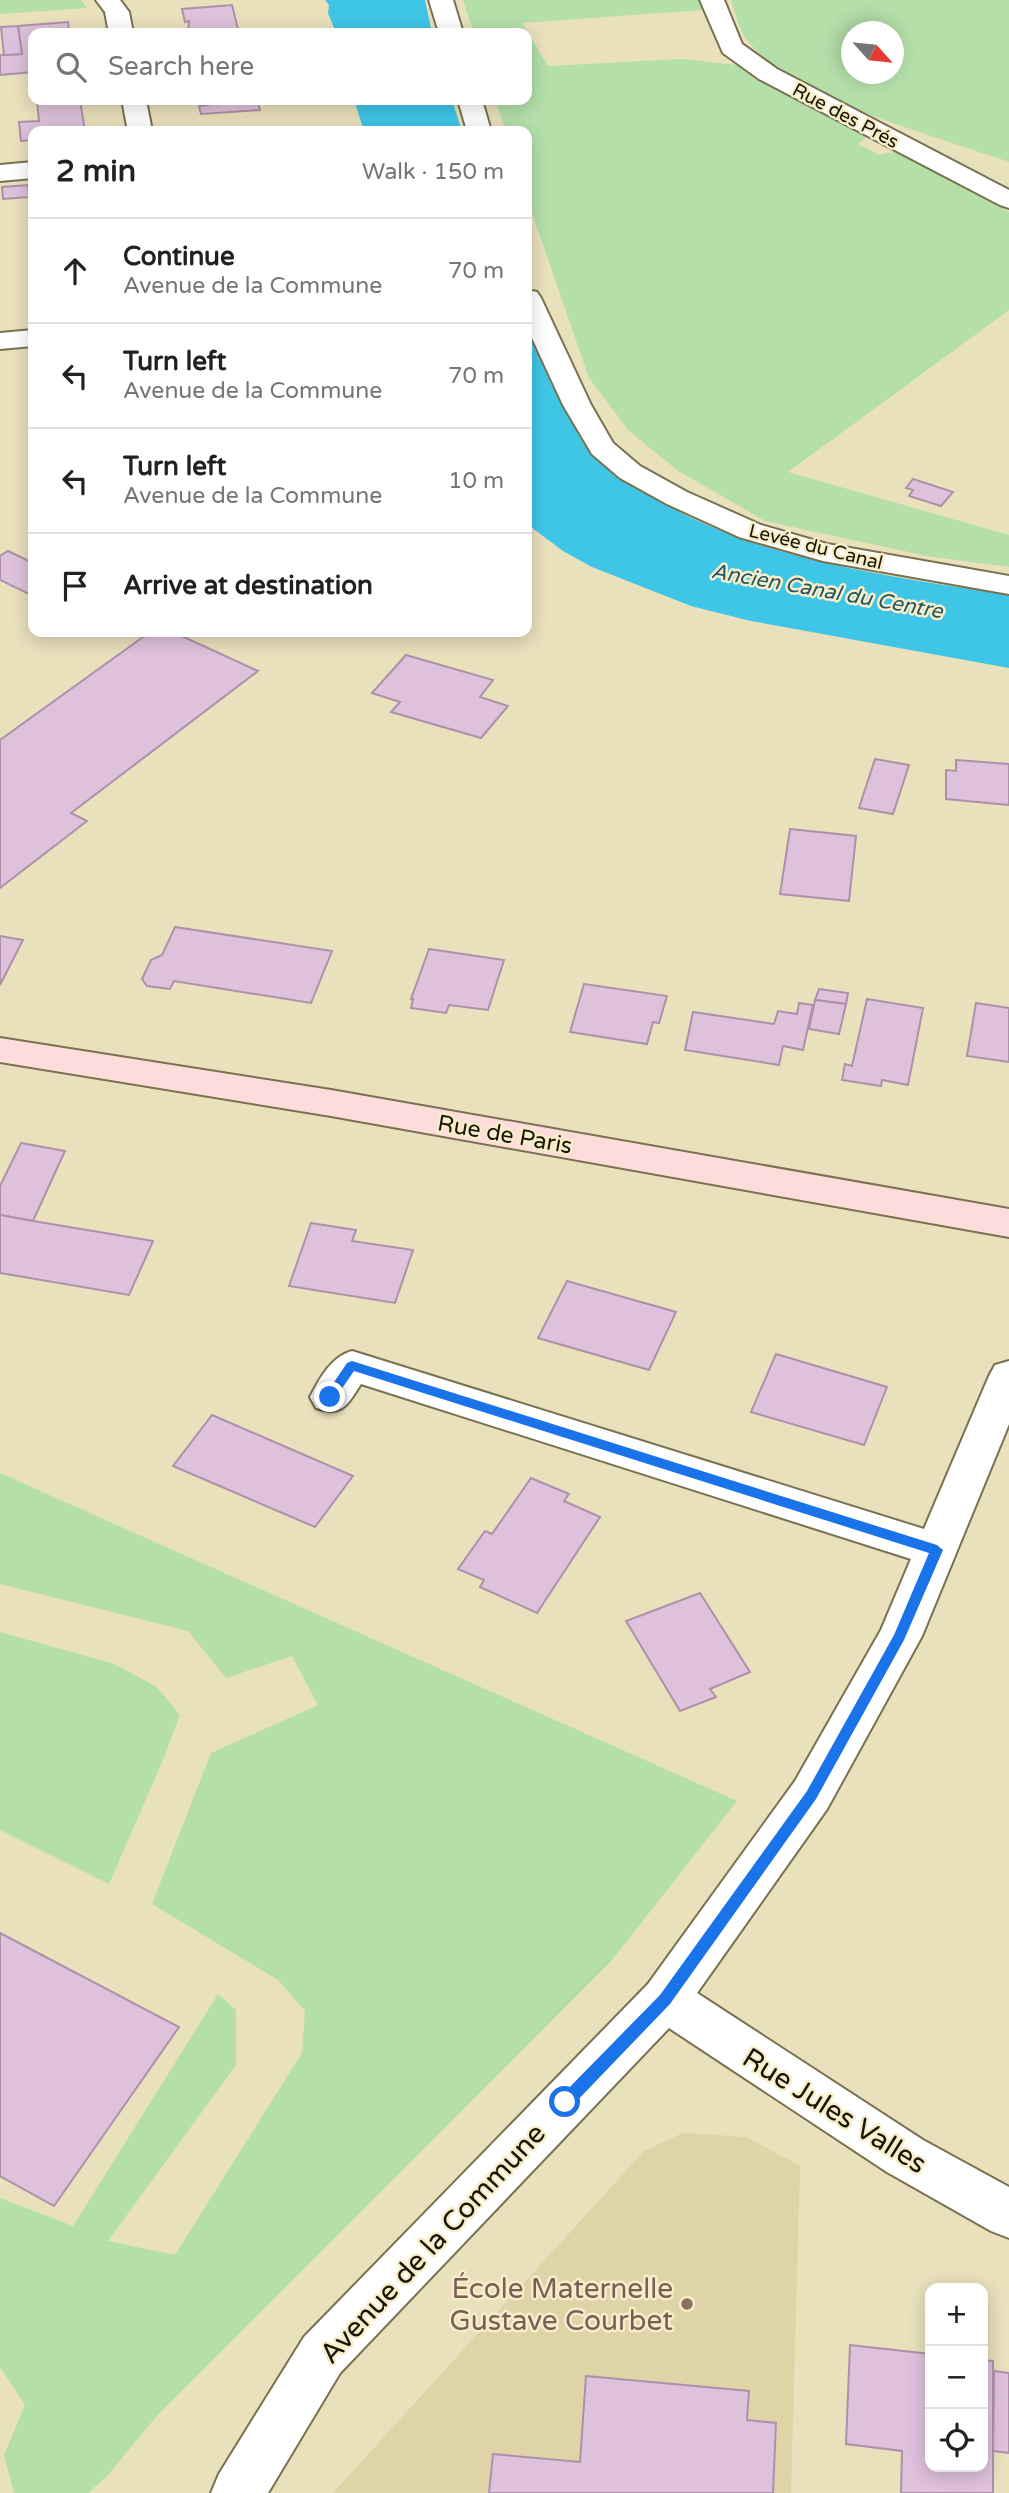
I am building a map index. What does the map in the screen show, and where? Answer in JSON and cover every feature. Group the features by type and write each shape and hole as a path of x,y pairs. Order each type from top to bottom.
{"main road":[{"name":"Rue de Paris","path":"0,1050 345,1105 1009,1223"}],"street":[{"path":"108,0 117,12 120,28"},
{"path":"441,0 449,28"},
{"name":"Rue des Prés","path":"712,0 731,48 768,74 1009,200"},
{"path":"135,105 139,126"},
{"path":"471,105 477,126"},
{"path":"0,173 28,170"},
{"name":"Levée du Canal","path":"532,308 602,448 630,472 677,498 750,531 824,552 1009,586"},
{"path":"0,341 28,338"},
{"path":"330,1397 352,1366 937,1550"},
{"name":"Avenue de la Commune","path":"237,2493 322,2355 665,1999 811,1795 900,1636 1009,1376"},
{"name":"Rue Jules Valles","path":"665,1999 905,2156 1009,2214"}],"shaded area":[{"name":"École Maternelle Gustave Courbet","path":"683,2133 746,2137 800,2166 791,2493 333,2493 644,2151"}],"green space":[{"path":"0,0 81,0 87,8 0,14"},
{"path":"463,0 699,0 703,10 522,23 525,28 472,28"},
{"path":"731,0 1009,0 1009,162 868,114 831,98 768,61 747,40 739,26"},
{"path":"532,40 548,66 682,59 737,65 869,135 858,144 879,155 895,152 1009,212 1009,310 788,472 1009,535 1009,567 927,556 765,521 677,470 629,431 589,378 532,213 532,126 504,126 497,105 532,105"},
{"path":"0,1473 737,1801 612,1960 155,2418 107,2476 88,2493 14,2493 4,2455 25,2405 0,2367 0,2198 73,2226 218,1994 236,2010 236,2065 108,2241 175,2255 302,2053 305,2011 278,1980 152,1904 211,1753 318,1705 292,1656 226,1678 188,1631 0,1584"},
{"path":"0,1632 114,1664 157,1687 180,1715 109,1884 0,1830"}],"water":[{"path":"325,0 425,0 431,28 334,28 328,13 329,5"},
{"path":"356,105 454,105 460,126 362,126"},
{"name":"Ancien Canal du Centre","path":"532,340 584,445 619,475 682,513 726,533 772,548 866,571 1009,595 1009,668 751,621 691,606 592,567 563,551 532,528"}],"building":[{"path":"232,5 238,28 188,28 189,21 185,22 182,9"},
{"path":"68,22 69,28 28,28 28,72 0,75 0,55 22,54 18,26"},
{"path":"18,26 22,54 4,55 1,27"},
{"path":"37,105 81,105 84,126 28,126 28,140 21,141 19,122 39,121"},
{"path":"258,105 260,110 201,114 199,106"},
{"path":"28,185 28,197 3,199 2,187"},
{"path":"913,479 953,492 941,506 909,496 913,490 906,488"},
{"path":"8,551 28,561 28,594 0,580 0,556"},
{"path":"143,637 184,637 258,671 71,813 87,821 0,888 0,740"},
{"path":"406,655 493,680 480,697 508,706 481,738 391,712 400,702 372,693"},
{"path":"875,759 909,765 893,814 859,808"},
{"path":"956,760 1009,764 1009,805 946,799 946,770 956,771"},
{"path":"790,829 856,836 849,901 780,894"},
{"path":"175,927 332,951 311,1003 174,981 170,989 147,986 142,979 151,960 162,955"},
{"path":"0,936 23,940 0,985"},
{"path":"429,949 504,960 488,1010 449,1005 446,1013 411,1008 411,999"},
{"path":"584,984 667,996 659,1023 653,1022 647,1044 570,1032"},
{"path":"819,989 848,993 846,1004 815,1000"},
{"path":"867,999 923,1008 908,1085 882,1080 881,1086 842,1080 845,1064 852,1066"},
{"path":"815,1000 846,1004 839,1034 809,1029"},
{"path":"799,1003 813,1005 803,1050 783,1046 779,1065 685,1050 693,1012 774,1024 778,1011 797,1014"},
{"path":"976,1003 1009,1008 1009,1062 967,1056"},
{"path":"21,1143 65,1151 33,1221 0,1215 0,1186"},
{"path":"0,1215 153,1241 129,1295 0,1273"},
{"path":"311,1223 356,1230 352,1241 413,1250 395,1303 289,1286"},
{"path":"567,1281 676,1312 649,1370 538,1338"},
{"path":"776,1354 887,1387 864,1445 751,1412"},
{"path":"212,1415 353,1476 315,1527 173,1466"},
{"path":"531,1478 569,1494 564,1501 600,1517 537,1613 480,1587 484,1580 458,1569 485,1531 492,1534"},
{"path":"700,1593 750,1672 710,1689 716,1697 680,1711 626,1621"},
{"path":"0,1933 179,2027 54,2206 0,2176"},
{"path":"850,2345 925,2353 925,2472 988,2472 988,2360 993,2361 993,2493 901,2493 902,2451 846,2444"},
{"path":"994,2371 1009,2373 1009,2453 993,2451"},
{"path":"586,2376 749,2391 747,2420 776,2423 773,2493 489,2493 493,2454 580,2462"}],"place":[{"name":"École Maternelle Gustave Courbet","path":"687,2304"}],"route":[{"path":"330,1397 352,1366 937,1550 900,1636 811,1795 665,1999 565,2102"}]}
